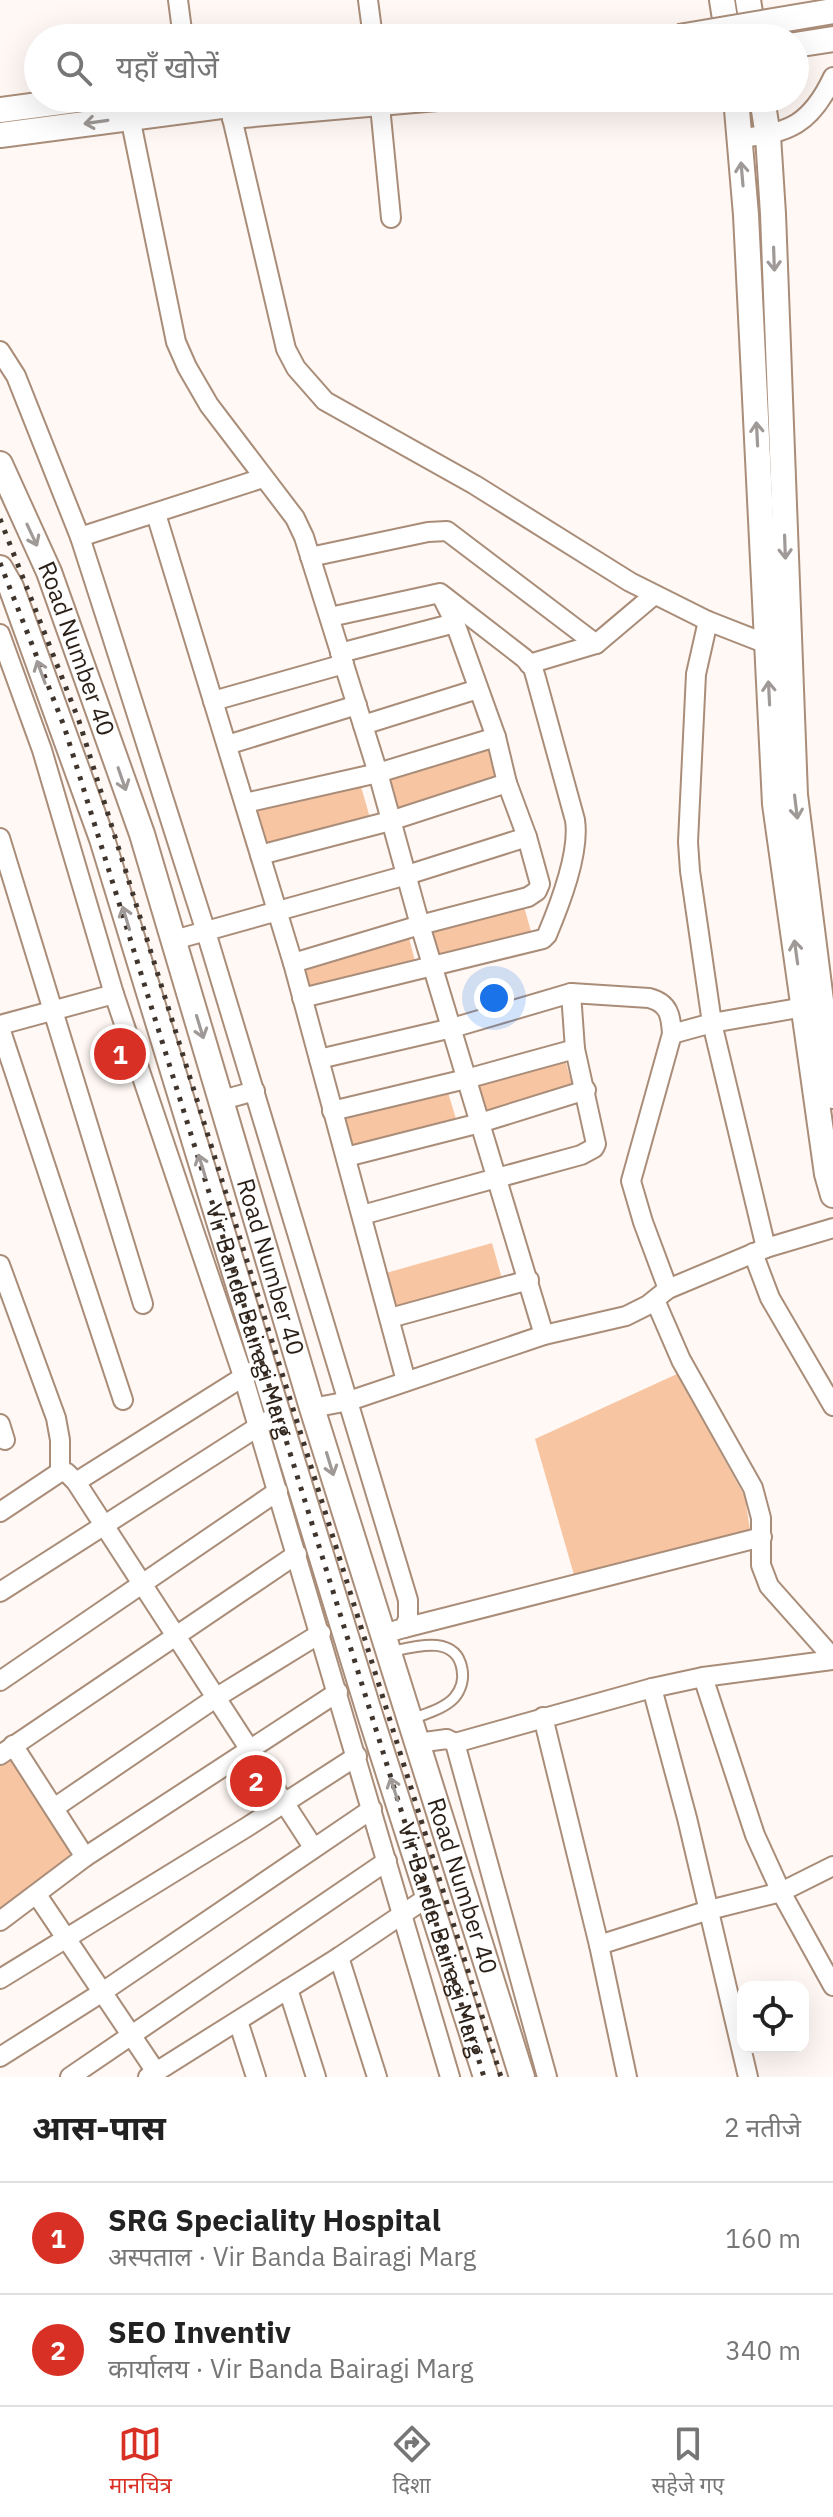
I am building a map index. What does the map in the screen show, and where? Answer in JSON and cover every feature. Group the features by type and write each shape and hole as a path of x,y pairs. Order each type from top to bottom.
{"main road":[{"path":"722,0 726,24"},
{"path":"748,0 752,24"},
{"path":"752,24 833,11"},
{"path":"809,43 833,39"},
{"path":"0,110 24,107"},
{"path":"1,136 130,117 230,112"},
{"path":"737,112 746,215 775,804 827,1174 833,1195"},
{"path":"764,112 768,136 795,795 830,1049 833,1096"},
{"name":"Road Number 40","path":"0,464 49,572 142,834 312,1408 392,1638 414,1732 522,2077"},
{"name":"Vir Banda Bairagi Marg","path":"0,568 11,587 102,839 253,1370 280,1414 371,1718 486,2077"}],"street":[{"path":"178,0 181,24"},
{"path":"368,0 371,24"},
{"path":"739,138 768,136 798,125 825,105 833,77"},
{"path":"230,112 286,349 311,388 325,401 475,485 654,595 767,644"},
{"path":"381,112 391,218"},
{"path":"130,117 176,342 198,389 295,518 310,557 378,773 420,925 544,1335"},
{"path":"0,351 16,376 80,537 255,1091 408,1600 408,1619 392,1638"},
{"path":"80,537 263,478"},
{"path":"156,514 293,963 406,1381"},
{"path":"310,557 428,532 447,531 596,644"},
{"path":"330,617 440,593"},
{"path":"293,963 514,901 537,891 540,884 507,783 496,737 455,623 440,593"},
{"path":"302,998 543,939 563,891 576,839 575,820 536,678 529,664 440,593"},
{"path":"529,664 596,644 654,595"},
{"path":"708,621 696,674 688,842 693,902 712,1023 770,1298 833,1406"},
{"path":"213,701 455,623"},
{"path":"0,634 42,750 114,994 253,1370 258,1426 450,2077"},
{"path":"363,725 478,689"},
{"path":"227,745 357,705"},
{"path":"245,803 378,773 496,737"},
{"path":"42,750 67,742"},
{"path":"260,855 390,821 507,783"},
{"path":"174,940 407,875 527,837"},
{"path":"0,838 143,1304"},
{"path":"319,1059 452,1028 571,993 657,1000 669,1009 672,1034 631,1181 681,1360 753,1488 761,1518 761,1565 772,1592 833,1659"},
{"path":"362,1215 581,1155 594,1148 596,1144 586,1090 575,1049 571,993"},
{"path":"114,994 0,1027 123,1400"},
{"path":"672,1034 712,1023 804,1007"},
{"path":"332,1111 575,1049"},
{"path":"346,1157 480,1123 586,1090"},
{"path":"222,1100 255,1091"},
{"path":"312,1408 349,1401 544,1335 626,1316 661,1294 759,1250 833,1228"},
{"path":"0,1265 56,1418 68,1477 105,1527 313,1847"},
{"path":"390,1318 529,1280"},
{"path":"0,1512 68,1477 253,1370"},
{"path":"0,1592 280,1414"},
{"path":"0,1681 278,1491"},
{"path":"392,1638 762,1537"},
{"path":"85,1857 54,1808 7,1750 297,1554"},
{"path":"54,1808 217,1697 321,1633"},
{"path":"414,1732 455,1743 652,1688 703,1677 833,1659"},
{"path":"703,1677 755,1835 781,1892 833,1986"},
{"path":"652,1688 748,2077"},
{"path":"0,1921 85,1857 338,1692"},
{"path":"543,1717 599,1945 627,2077"},
{"path":"455,1743 547,2077"},
{"path":"0,1979 357,1756"},
{"path":"0,2057 101,1993 372,1809"},
{"path":"70,2077 387,1861"},
{"path":"599,1945 709,1910 781,1892 833,1866"},
{"path":"37,1895 152,2075 428,1897"},
{"path":"339,1957 377,2077"},
{"path":"288,1989 316,2077"},
{"path":"238,2021 256,2077"}],"lane":[{"path":"392,1638 443,1646 452,1650 461,1664 462,1682 455,1697 414,1732"}],"shaded area":[{"path":"489,746 499,781 393,811 383,775"},
{"path":"360,783 370,818 264,848 255,812"},
{"path":"523,903 532,935 439,962 430,929"},
{"path":"408,934 416,965 309,991 302,966"},
{"path":"564,1056 574,1091 481,1117 471,1082"},
{"path":"446,1086 457,1122 351,1151 341,1116"},
{"path":"492,1243 502,1279 396,1309 386,1273"},
{"path":"677,1374 745,1497 750,1530 574,1575 535,1439"},
{"path":"23,1751 75,1851 0,1911 0,1766"}],"railway":[{"path":"0,519 79,721 501,2077"},
{"path":"0,563 64,726 484,2077"}],"place":[{"name":"SRG Speciality Hospital","path":"120,1054"},
{"name":"SEO Inventiv","path":"256,1781"}]}
